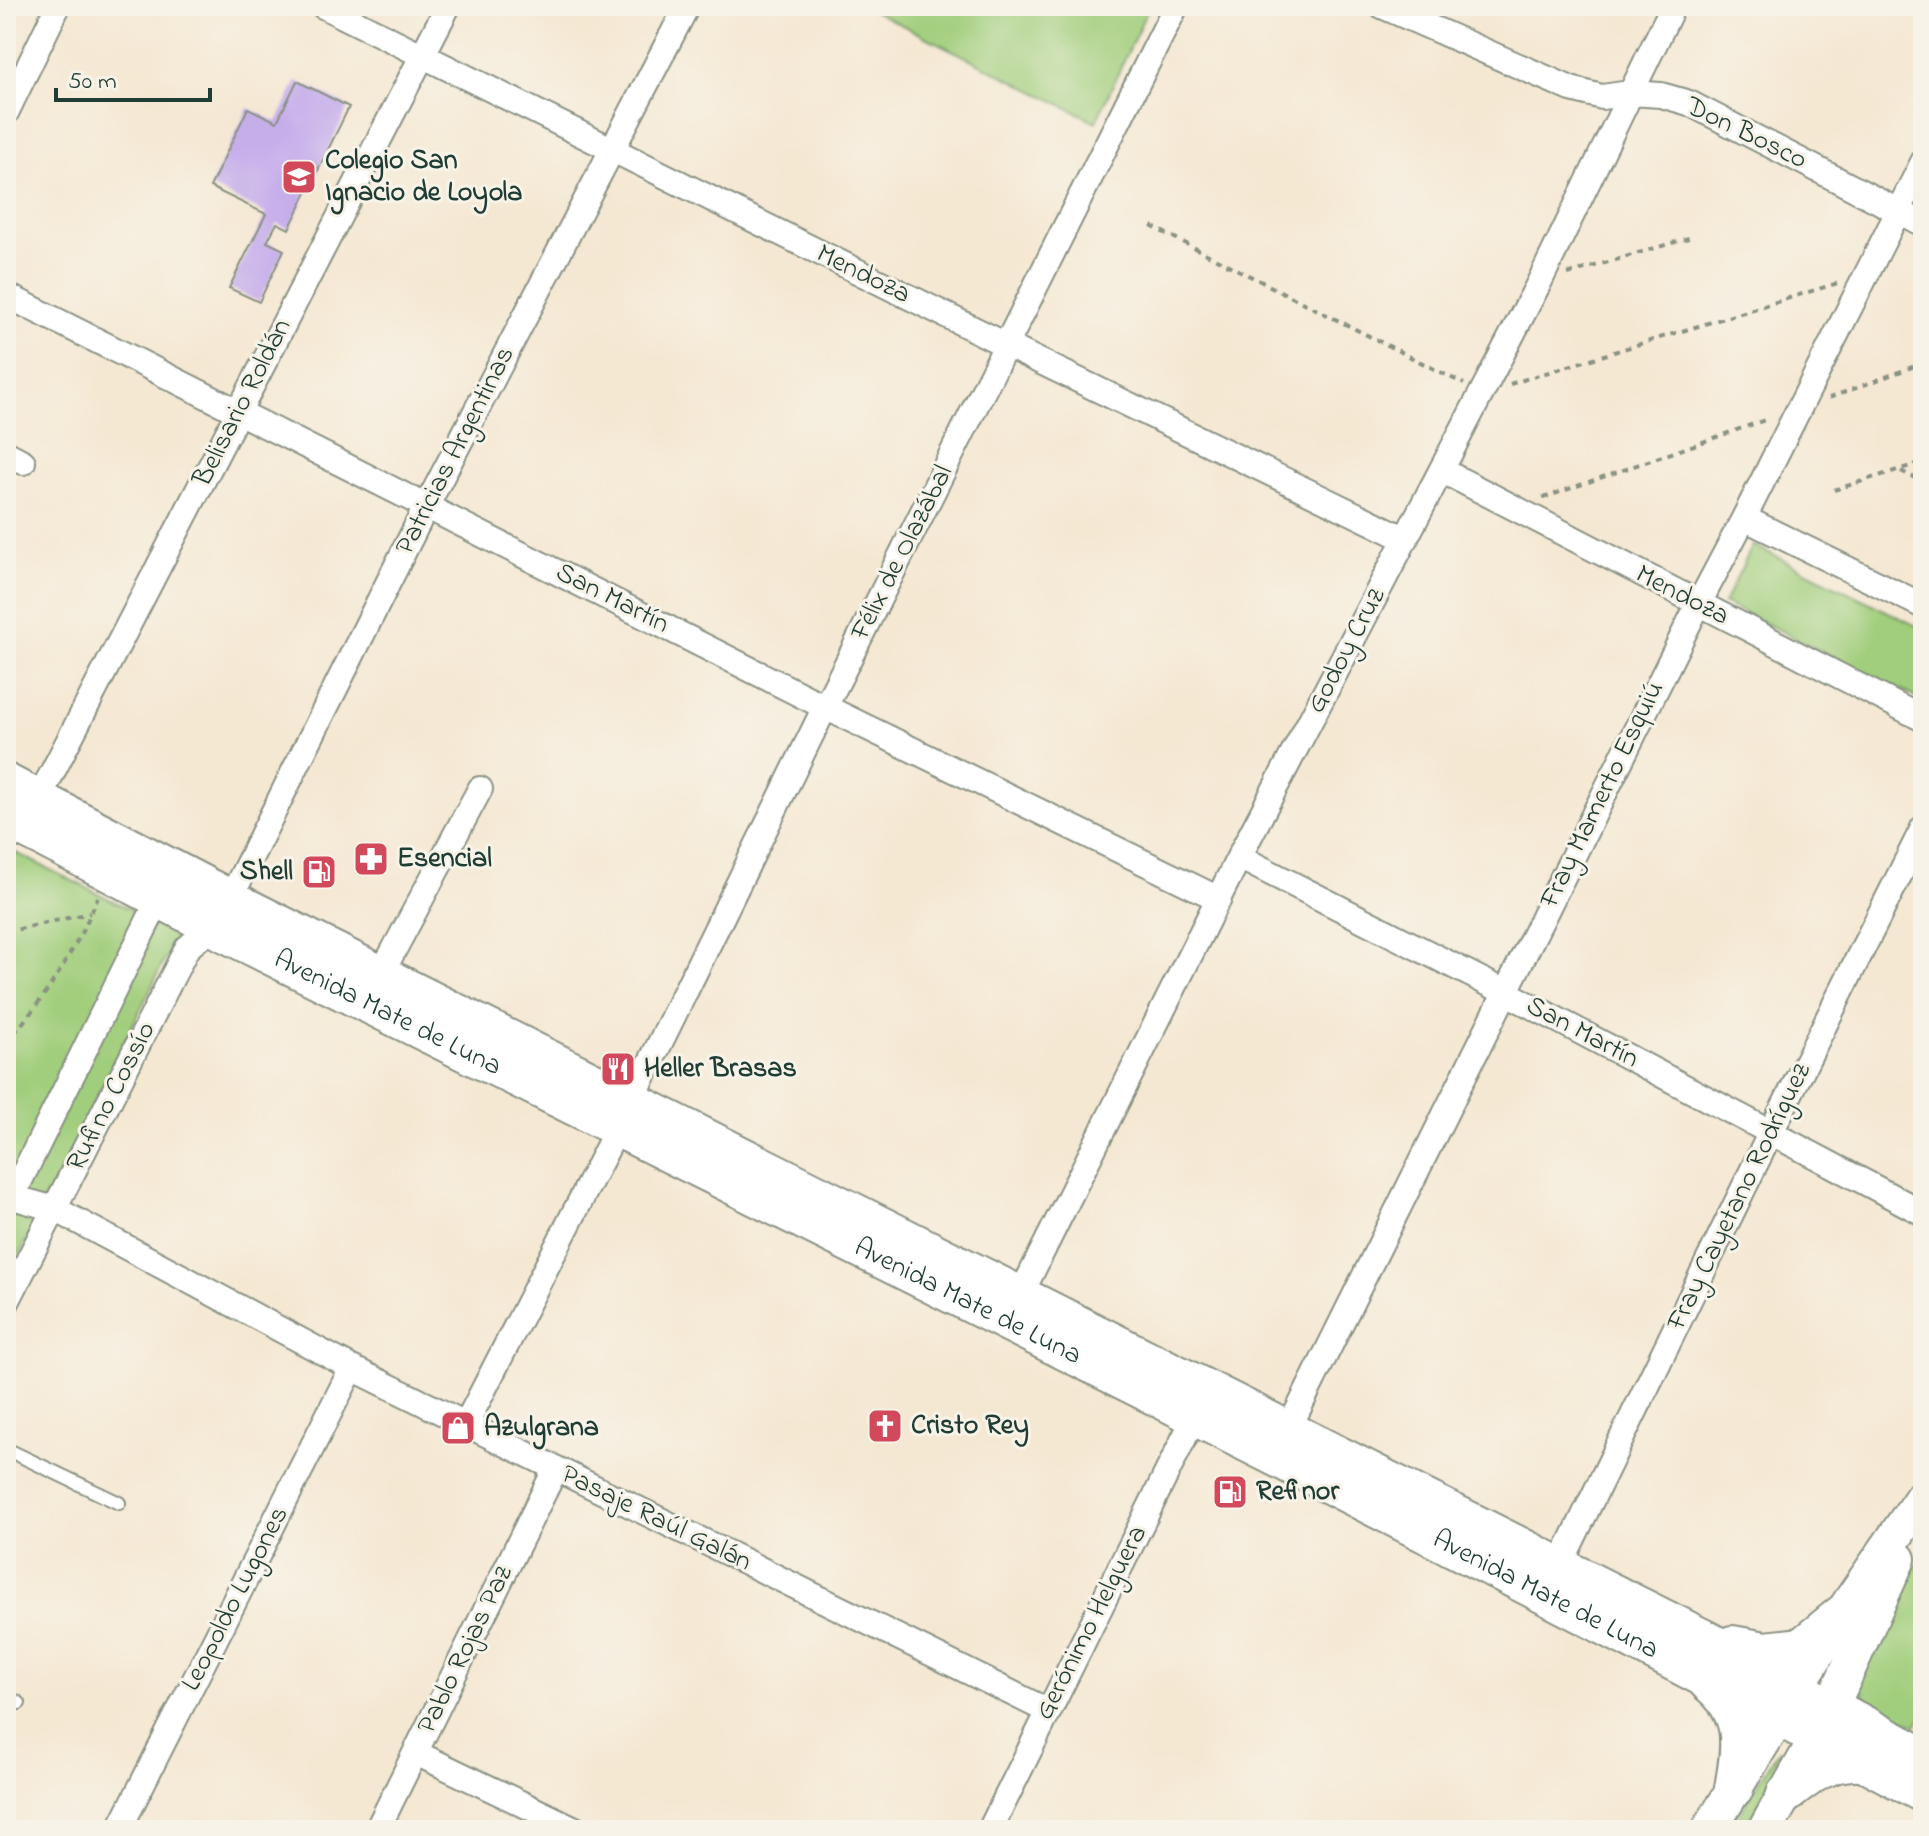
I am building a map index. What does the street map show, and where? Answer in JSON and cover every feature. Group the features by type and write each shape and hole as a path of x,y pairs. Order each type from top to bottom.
{"main road":[{"name":"Avenida Mate de Luna","path":"22,791 222,912 625,1114 1195,1416 1701,1656 1824,1722 1923,1757"},
{"name":"Avenida Mate de Luna","path":"6,819 160,897 222,912 381,974 625,1114 1020,1296 1559,1567 1701,1656"},
{"path":"1709,1830 1841,1615 1923,1496"},
{"path":"1765,1830 1824,1722 1923,1504"},
{"path":"1734,1788 1740,1730 1701,1656 1802,1647 1841,1615"},
{"name":"Avenida Mate de Luna","path":"1824,1722 1863,1761 1923,1793"},
{"path":"1786,1794 1821,1767 1845,1761 1863,1761"}],"street":[{"path":"6,113 58,6"},
{"name":"Mendoza","path":"323,6 1008,346 1406,539"},
{"name":"Belisario Roldán","path":"22,791 238,411 448,6"},
{"name":"Patricias Argentinas","path":"222,912 427,505 687,6"},
{"name":"Félix de Olazábal","path":"625,1114 1176,6"},
{"name":"Godoy Cruz","path":"1020,1296 1239,857 1539,283 1673,6"},
{"name":"Don Bosco","path":"1390,8 1571,89 1602,97 1630,93 1661,95 1689,103 1923,224"},
{"name":"Fray Mamerto Esquiú","path":"1288,1430 1698,605 1923,162"},
{"name":"San Martín","path":"6,295 825,707 1219,899"},
{"name":"Mendoza","path":"1443,471 1923,719"},
{"path":"1744,518 1923,606"},
{"path":"381,974 480,789"},
{"name":"Fray Cayetano Rodríguez","path":"1559,1567 1923,828"},
{"name":"San Martín","path":"1239,857 1505,992 1923,1213"},
{"path":"9,1199 160,897"},
{"name":"Rufino Cossío","path":"6,1304 187,948 222,912"},
{"path":"466,1424 625,1114"},
{"name":"Pasaje Raúl Galán","path":"9,1199 55,1209 352,1368 1048,1711"},
{"name":"Leopoldo Lugones","path":"119,1830 352,1368"},
{"name":"Gerónimo Helguera","path":"990,1830 1195,1416"},
{"name":"Pablo Rojas Paz","path":"377,1830 555,1470"},
{"path":"416,1753 577,1830"}],"lane":[{"path":"6,1449 119,1503"},
{"path":"6,1696 19,1703"}],"path":[{"path":"1539,283 1692,237"},
{"path":"1514,508 1923,363"},
{"path":"1834,490 1923,462"},
{"path":"1899,470 1923,482"},
{"path":"6,1042 35,1008 81,937 109,870"},
{"path":"6,932 91,913"}],"green space":[{"path":"864,6 1149,6 1096,122"},
{"path":"1753,545 1923,629 1923,701 1724,603"},
{"path":"6,848 178,933 6,1282"},
{"path":"1923,1554 1923,1713 1916,1726 1867,1700 1858,1684 1864,1659"},
{"path":"1779,1749 1791,1758 1747,1830 1730,1830"}],"building":[{"path":"297,81 349,107 289,229 277,223 267,242 284,250 259,302 229,288 266,214 210,187 248,108 277,122"}],"place":[{"name":"Colegio San Ignacio de Loyola","path":"299,177"},
{"name":"Esencial","path":"371,859"},
{"name":"Shell","path":"319,872"},
{"name":"Heller Brasas","path":"618,1069"},
{"name":"Cristo Rey","path":"885,1426"},
{"name":"Azulgrana","path":"458,1428"},
{"name":"Refinor","path":"1230,1492"}]}
